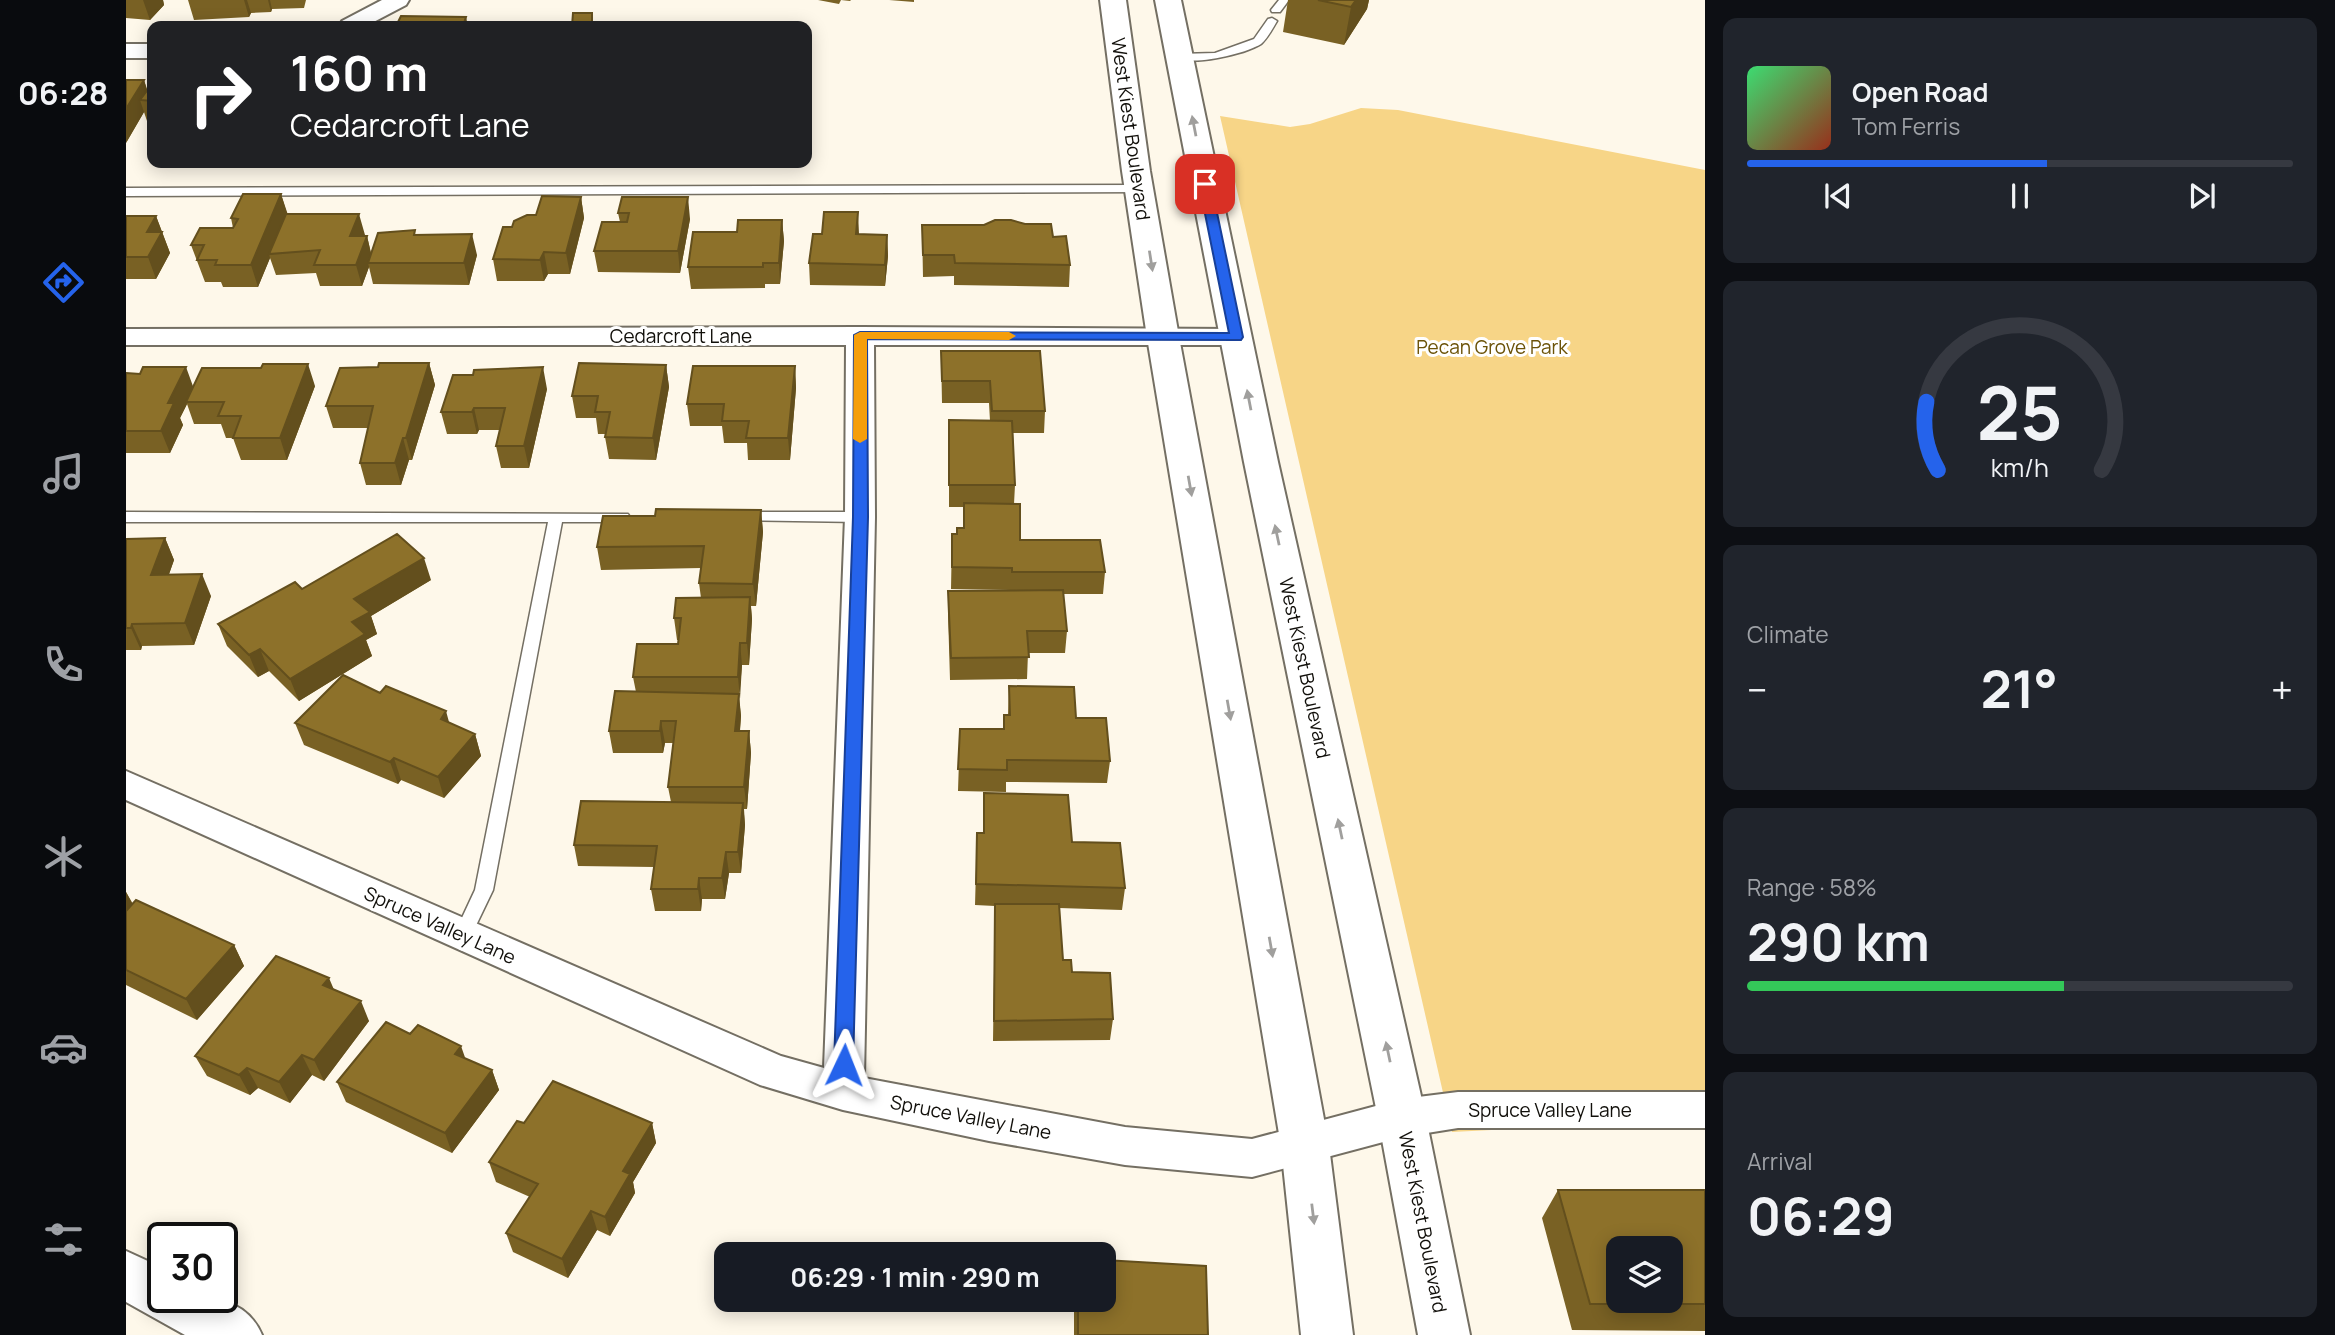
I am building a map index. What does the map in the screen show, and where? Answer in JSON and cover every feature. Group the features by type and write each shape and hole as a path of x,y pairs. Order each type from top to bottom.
{"main road":[{"name":"West Kiest Boulevard","path":"1113,0 1163,337 1305,1146 1327,1335"},
{"name":"West Kiest Boulevard","path":"1168,0 1236,337 1402,1118 1444,1335"},
{"path":"126,1275 147,1287"},
{"path":"195,1313 236,1335"}],"street":[{"path":"359,21 398,0"},
{"path":"126,51 147,51"},
{"path":"843,1092 860,517 860,335"},
{"name":"Cedarcroft Lane","path":"126,337 1236,337"},
{"name":"Spruce Valley Lane","path":"126,785 774,1072 843,1092 1125,1146 1252,1158 1402,1118 1458,1110 1705,1110"}],"lane":[{"path":"1180,57 1216,56 1258,41 1284,0"},
{"path":"126,192 1139,189"},
{"path":"126,517 639,517"},
{"path":"463,935 484,890 556,517"},
{"path":"722,517 860,517"}],"green space":[{"name":"Pecan Grove Park","path":"1361,108 1398,110 1705,170 1705,1119 1452,1132 1220,116 1290,127 1310,124"}],"building":[{"path":"1318,0 1356,0 1351,7"},
{"path":"573,13 592,13 592,21 572,21"},
{"path":"401,16 466,17 465,21 398,21"},
{"path":"126,80 144,80 126,109"},
{"path":"147,91 147,101 140,100"},
{"path":"243,194 281,194 251,265 215,265 217,260 197,260 204,245 191,245 200,228 233,228 238,219 231,218"},
{"path":"542,196 581,197 566,253 544,252 540,260 493,259 503,227 512,227 514,221 527,215 536,215"},
{"path":"622,197 688,197 678,251 594,251 602,222 627,222 629,213 618,213"},
{"path":"824,212 858,212 856,234 887,235 885,265 809,263 813,234 822,234"},
{"path":"286,214 359,214 350,236 367,236 356,265 314,265 320,250 269,254"},
{"path":"126,216 156,216 147,232 162,232 148,257 126,257"},
{"path":"738,220 782,220 779,263 763,263 763,267 688,267 693,232 737,232"},
{"path":"995,220 1051,224 1053,237 1066,236 1070,265 955,263 954,255 923,255 922,225 984,225"},
{"path":"415,230 414,235 472,234 464,263 368,263 378,233"},
{"path":"941,351 1040,351 1045,411 992,411 990,381 942,381"},
{"path":"379,363 429,363 406,438 403,438 395,463 360,463 373,406 326,406 340,368 378,367"},
{"path":"579,363 666,365 653,438 605,437 610,412 595,412 598,396 572,396"},
{"path":"263,364 308,364 280,438 233,438 241,416 218,416 224,402 186,402 202,368 261,368"},
{"path":"693,366 795,366 788,438 746,438 749,421 722,421 724,404 687,404"},
{"path":"143,367 186,367 168,403 174,403 161,431 126,431 126,373 140,374"},
{"path":"543,367 524,446 496,446 505,408 441,412 453,375 473,375 474,370"},
{"path":"949,420 1012,421 1015,485 949,485"},
{"path":"964,503 1020,504 1020,540 1100,540 1105,572 1012,572 1012,568 952,567 952,534 957,534 957,528 964,528"},
{"path":"656,509 761,510 753,584 699,583 704,546 597,547 603,516 655,516"},
{"path":"397,534 424,558 354,599 370,612 352,622 365,634 290,679 260,649 249,655 218,624 295,582 302,589"},
{"path":"165,538 151,575 202,574 185,623 132,624 131,628 126,628 126,539"},
{"path":"1063,590 1067,631 1027,631 1029,657 951,658 948,591"},
{"path":"750,597 747,643 740,643 738,677 633,677 637,644 678,644 681,618 674,618 676,598"},
{"path":"343,675 380,693 386,686 446,711 441,719 475,734 438,777 394,758 390,762 295,723"},
{"path":"1009,686 1074,687 1076,718 1106,718 1110,761 1007,760 1007,770 958,769 960,729 1004,729 1004,715 1010,715"},
{"path":"615,691 739,694 735,731 749,731 744,787 668,787 676,721 661,721 660,731 609,731"},
{"path":"984,793 1068,795 1072,842 1120,843 1125,888 976,884 977,833 984,833"},
{"path":"581,801 743,803 738,852 726,852 722,878 699,878 698,889 651,889 657,846 574,845"},
{"path":"136,900 234,945 186,999 126,970 126,911"},
{"path":"995,904 1059,904 1063,960 1071,960 1072,972 1110,973 1113,1019 994,1021"},
{"path":"276,956 329,978 323,985 361,1001 314,1060 302,1055 279,1082 247,1068 239,1075 195,1056"},
{"path":"386,1022 410,1034 418,1025 461,1046 455,1054 492,1070 445,1133 337,1082"},
{"path":"553,1081 652,1123 623,1171 630,1174 605,1217 591,1211 562,1259 506,1233 538,1184 489,1162 517,1121 524,1123"},
{"path":"1558,1190 1705,1190 1705,1304 1683,1304 1683,1236 1606,1236 1606,1304 1590,1304"},
{"path":"1116,1261 1206,1266 1208,1335 1078,1335 1078,1312 1116,1312"}],"slow traffic":[{"path":"860,439 860,335 1009,336"}],"route":[{"path":"844,1065 860,517 860,335 1236,337 1205,184"}]}
